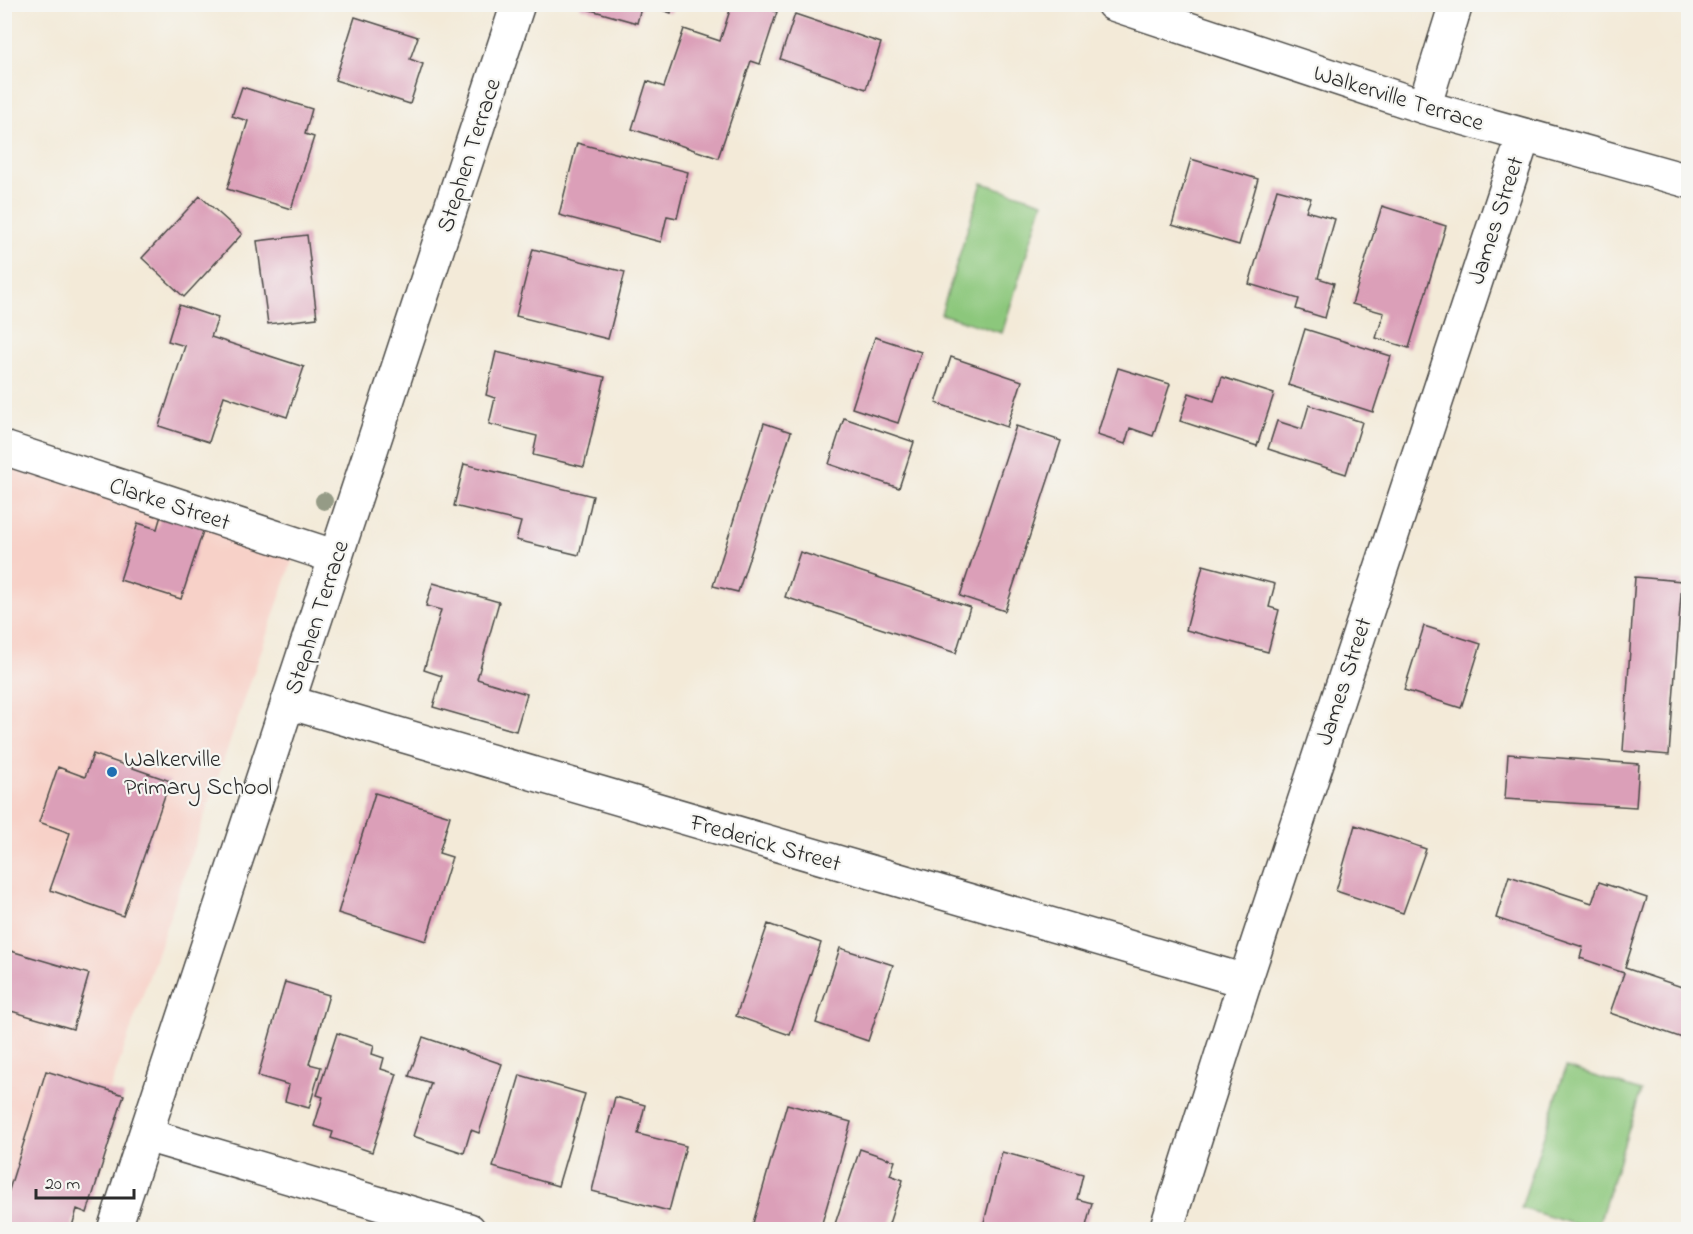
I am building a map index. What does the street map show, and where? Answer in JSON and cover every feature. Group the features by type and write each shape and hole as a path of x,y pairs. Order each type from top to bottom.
{"street":[{"name":"Stephen Terrace","path":"114,1230 518,4"},
{"name":"Walkerville Terrace","path":"1113,4 1424,107 1689,181"},
{"path":"1424,107 1456,4"},
{"name":"James Street","path":"1166,1230 1245,981 1524,135"},
{"name":"Clarke Street","path":"4,448 336,557"},
{"name":"Frederick Street","path":"288,702 1245,981"},
{"path":"146,1135 469,1230"}],"shaded area":[{"name":"Walkerville Primary School","path":"4,441 296,550 62,1229 5,1229"}],"green space":[{"path":"982,183 1043,202 1002,333 941,314"},
{"path":"1566,1067 1641,1091 1597,1229 1590,1229 1521,1208"}],"building":[{"path":"581,4 642,4 637,23 580,7"},
{"path":"644,4 673,4 671,13"},
{"path":"732,4 756,4 777,12 760,64 751,61 718,158 632,129 647,81 664,87 684,29 720,41"},
{"path":"795,14 881,43 866,89 780,59"},
{"path":"355,17 418,37 410,59 423,64 410,104 335,80"},
{"path":"242,87 312,109 305,134 314,137 291,209 227,189 248,121 232,116"},
{"path":"577,143 688,172 677,218 667,216 661,242 559,215"},
{"path":"1191,159 1258,179 1239,245 1172,225"},
{"path":"1277,189 1311,198 1306,211 1335,219 1318,278 1334,283 1325,318 1296,309 1299,299 1249,284"},
{"path":"200,196 242,234 184,297 142,258"},
{"path":"1382,206 1446,226 1409,348 1376,338 1384,313 1352,304"},
{"path":"307,235 317,318 268,324 257,241"},
{"path":"533,249 625,272 608,339 516,316"},
{"path":"179,305 218,318 211,337 304,367 287,417 224,396 209,442 159,426 185,346 168,341"},
{"path":"1305,329 1391,356 1373,412 1288,385"},
{"path":"875,337 921,352 898,423 852,408"},
{"path":"496,352 605,377 584,467 533,455 537,436 489,424 495,398 486,395"},
{"path":"951,357 1022,381 1007,427 936,403"},
{"path":"1118,368 1170,384 1153,436 1130,428 1125,444 1097,435"},
{"path":"1222,377 1274,394 1257,446 1180,421 1189,393 1214,401"},
{"path":"1309,405 1362,422 1346,474 1268,449 1277,421 1302,429"},
{"path":"844,418 914,442 899,488 829,464"},
{"path":"764,423 791,432 738,592 713,586"},
{"path":"1016,426 1061,441 1005,611 960,596"},
{"path":"464,464 593,496 579,555 516,540 521,522 454,506"},
{"path":"162,512 205,525 181,599 120,580 138,523 157,529"},
{"path":"800,552 970,607 956,653 785,597"},
{"path":"1203,565 1275,584 1269,607 1279,610 1268,652 1186,630"},
{"path":"1635,577 1682,581 1669,755 1623,751"},
{"path":"433,583 499,602 477,679 527,694 516,731 433,707 442,676 424,670 441,610 426,606"},
{"path":"1424,626 1481,644 1461,708 1404,690"},
{"path":"93,754 170,781 123,916 50,890 70,833 39,822 58,767 85,777"},
{"path":"1508,754 1639,764 1636,807 1505,799"},
{"path":"375,793 450,816 439,853 452,857 426,941 338,913"},
{"path":"1355,825 1426,849 1403,913 1336,891"},
{"path":"1509,876 1592,903 1599,882 1647,898 1625,968 1688,989 1688,1040 1610,1013 1624,973 1580,958 1583,947 1496,918"},
{"path":"768,924 821,943 790,1035 736,1016"},
{"path":"840,948 893,965 868,1041 816,1023"},
{"path":"4,949 89,974 73,1029 4,1009"},
{"path":"285,982 329,995 309,1064 321,1067 309,1108 285,1101 289,1085 258,1076"},
{"path":"337,1033 374,1045 372,1054 384,1058 381,1069 397,1074 372,1152 331,1138 333,1132 314,1126 323,1097 317,1095"},
{"path":"423,1037 502,1064 479,1133 471,1130 464,1153 413,1136 431,1083 409,1076"},
{"path":"46,1071 124,1095 87,1213 77,1209 71,1230 7,1230 4,1229 4,1206"},
{"path":"520,1075 585,1094 558,1186 493,1167"},
{"path":"615,1097 645,1105 638,1134 686,1146 669,1211 592,1191"},
{"path":"787,1104 851,1122 820,1230 775,1230 753,1223"},
{"path":"860,1149 895,1161 890,1175 903,1180 887,1230 833,1230"},
{"path":"1002,1152 1083,1174 1077,1199 1092,1203 1085,1230 982,1230"}],"place":[{"name":"Walkerville Primary School","path":"112,772"}]}
